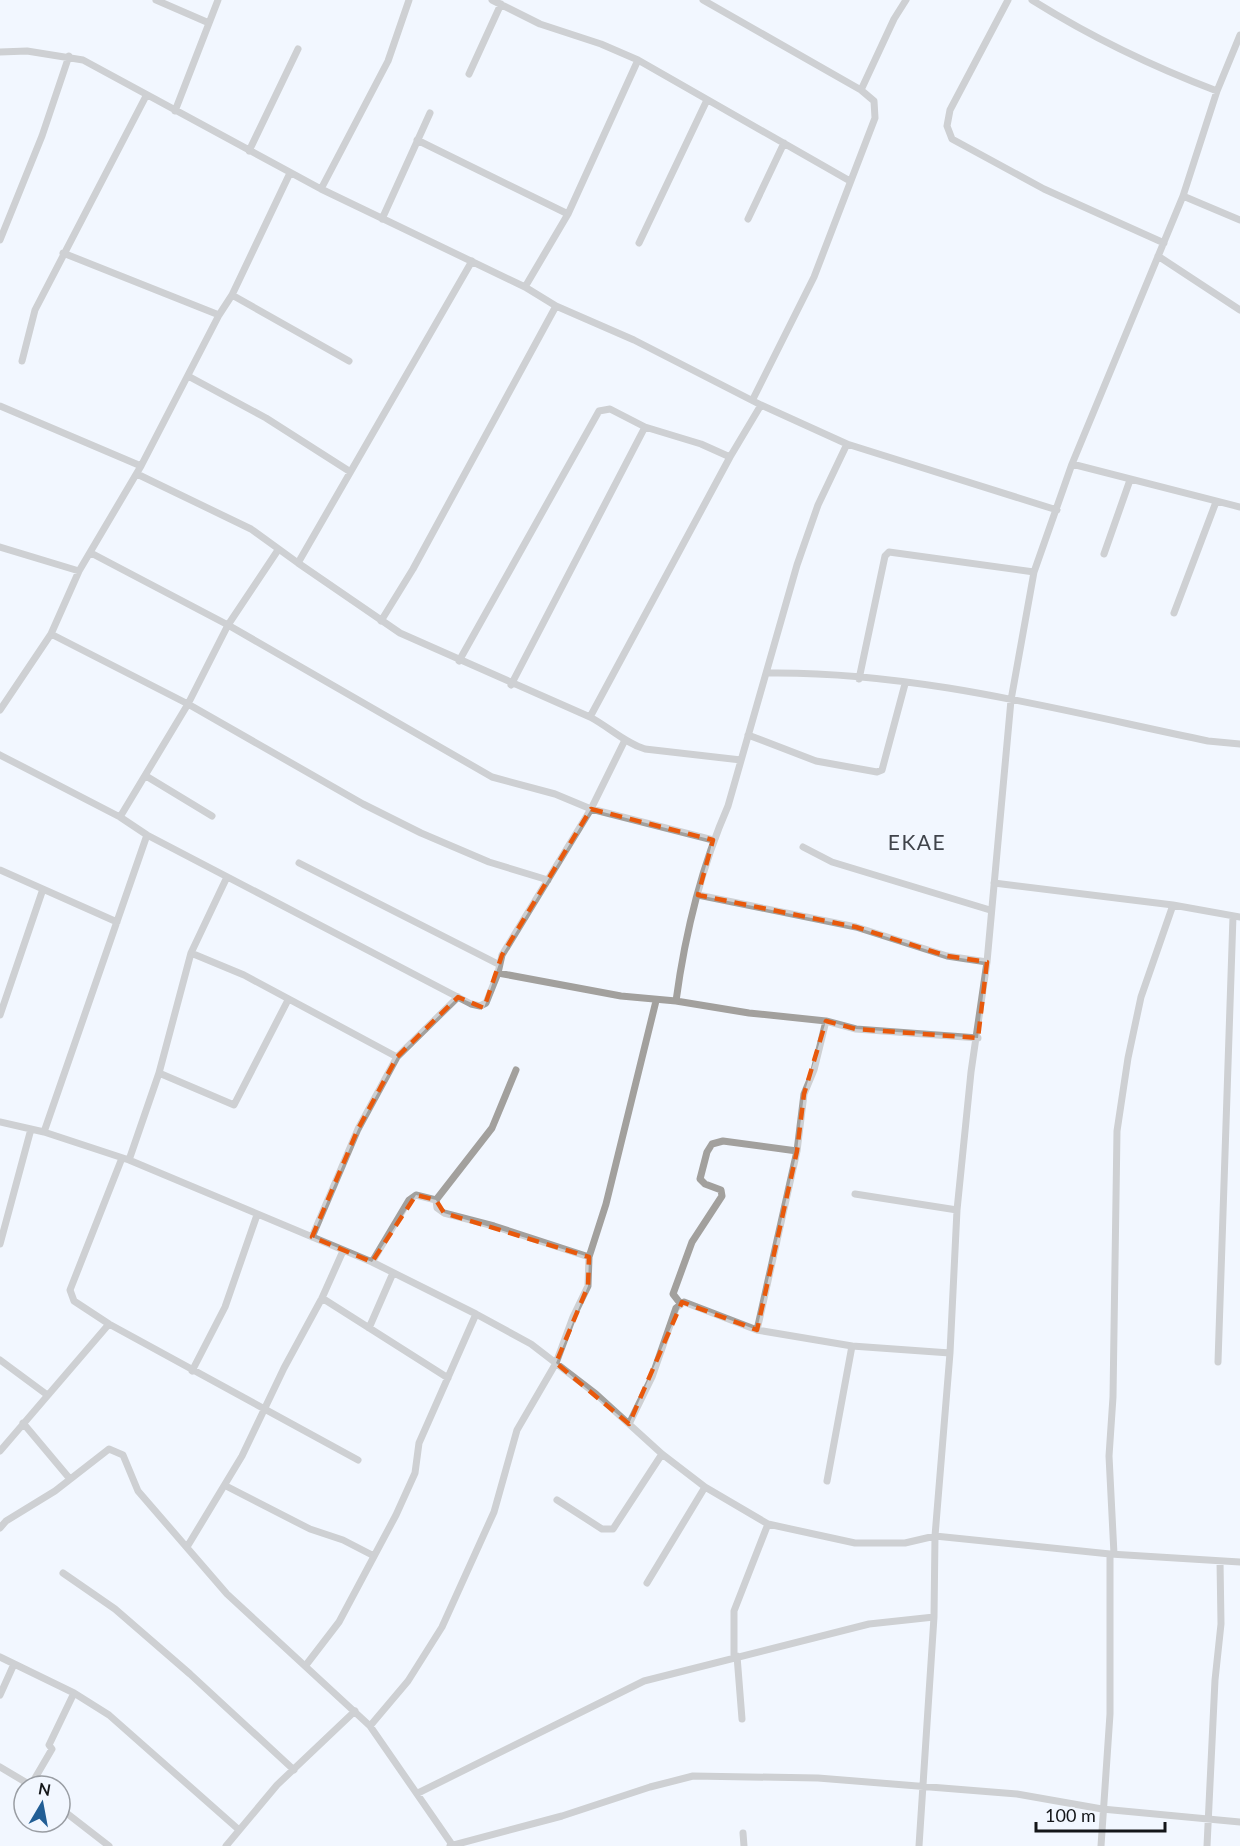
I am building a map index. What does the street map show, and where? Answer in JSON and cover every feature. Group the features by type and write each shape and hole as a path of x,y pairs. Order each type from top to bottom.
{"street":[{"path":"156,0 209,23"},
{"path":"175,111 218,0"},
{"path":"321,189 387,62 409,0"},
{"path":"492,0 540,24 601,44 638,60 850,181"},
{"path":"703,0 861,90 874,101 875,118 831,237 814,277 753,399"},
{"path":"861,90 906,0"},
{"path":"1008,0 950,111 947,126 952,139 1044,189 1164,243"},
{"path":"1032,0 1106,43 1160,70 1217,91"},
{"path":"469,74 501,4"},
{"path":"920,1846 934,1617 935,1536 950,1353 957,1210 971,1072 978,1038 987,962 1011,700 1034,572 1072,464 1183,196 1217,91 1240,35"},
{"path":"249,150 298,49"},
{"path":"0,52 27,51 83,60 321,189 472,261 556,306 634,340 761,405 847,444 1057,510"},
{"path":"0,240 42,136 69,56"},
{"path":"525,288 568,214 638,60"},
{"path":"22,361 35,310 146,96"},
{"path":"639,243 707,100"},
{"path":"382,219 430,113"},
{"path":"417,140 568,214"},
{"path":"748,219 784,143"},
{"path":"0,710 51,634 79,570 137,474 219,315 232,295 290,173"},
{"path":"1183,196 1240,220"},
{"path":"63,253 219,315"},
{"path":"1158,256 1240,310"},
{"path":"298,563 472,261"},
{"path":"232,295 349,361"},
{"path":"381,621 413,569 556,306"},
{"path":"188,376 266,418 350,471"},
{"path":"590,717 730,457 761,405"},
{"path":"0,406 141,466"},
{"path":"459,661 599,411 610,409 645,427 693,441 730,457"},
{"path":"511,685 645,427"},
{"path":"676,1001 682,955 713,840 729,806 796,565 818,505 847,444"},
{"path":"1072,464 1240,507"},
{"path":"137,474 251,529 400,633 511,685 590,717 625,740 645,749 741,760"},
{"path":"1104,554 1130,480"},
{"path":"1174,613 1216,502"},
{"path":"0,547 79,570"},
{"path":"120,817 188,704 228,625 278,550"},
{"path":"860,679 885,556 889,552 1034,572"},
{"path":"91,553 228,625 492,777 555,794 591,809 713,840"},
{"path":"51,634 188,704 363,804 421,834 454,849 548,880"},
{"path":"767,673 810,673 905,684 1011,700 1208,741 1240,744"},
{"path":"748,735 816,760 877,772 882,770 905,684"},
{"path":"0,754 227,877 458,997 480,1006 486,1003 498,973 498,964 591,809 625,740"},
{"path":"146,776 212,816"},
{"path":"44,1132 147,835"},
{"path":"803,847 832,862 990,910"},
{"path":"300,863 498,964"},
{"path":"0,870 117,922"},
{"path":"227,877 191,953 159,1073 126,1159 70,1290 74,1301 109,1324 358,1460"},
{"path":"994,883 1173,905 1237,917 1218,1362"},
{"path":"0,1015 3,999 43,889"},
{"path":"698,895 856,927 947,956 987,962"},
{"path":"1101,1846 1110,1714 1112,1554 1109,1456 1113,1397 1117,1131 1128,1058 1141,997 1173,905"},
{"path":"191,953 244,975 397,1057"},
{"path":"498,973 656,1001 676,1001 759,1015 826,1021 856,1029 978,1038"},
{"path":"312,1237 358,1129 397,1057 458,997"},
{"path":"159,1073 234,1105 288,1000"},
{"path":"370,1726 408,1681 442,1627 494,1512 517,1430 556,1363 573,1317 588,1286 589,1257 606,1204 631,1094 656,1001"},
{"path":"757,1330 797,1151 804,1094 814,1071 826,1021"},
{"path":"516,1070 492,1128 436,1200 437,1208 444,1213 494,1226 589,1257"},
{"path":"0,1122 44,1132 126,1159 372,1262 476,1314 531,1344 596,1394 662,1454 705,1486 768,1524 855,1544 905,1543 935,1536 1112,1554 1240,1562"},
{"path":"0,1244 31,1129"},
{"path":"680,1303 673,1294 692,1242 722,1196 721,1190 705,1185 700,1179 707,1152 712,1144 723,1141 797,1151"},
{"path":"855,1194 957,1210"},
{"path":"372,1262 409,1200 416,1195 436,1200"},
{"path":"192,1371 225,1307 257,1215"},
{"path":"187,1547 226,1486 322,1298 342,1251"},
{"path":"369,1328 393,1273"},
{"path":"322,1298 448,1378"},
{"path":"680,1303 691,1303 757,1330 852,1346 950,1353"},
{"path":"629,1424 652,1377 676,1308 680,1303"},
{"path":"306,1665 339,1622 411,1483 419,1443 476,1314"},
{"path":"0,1451 109,1324"},
{"path":"827,1481 852,1346"},
{"path":"0,1360 46,1395"},
{"path":"23,1423 70,1479"},
{"path":"0,1528 6,1521 70,1479 110,1449 123,1455 138,1491 228,1594 370,1726 418,1793 452,1846 562,1816 650,1787 693,1776 818,1778 1017,1794 1102,1809 1240,1822"},
{"path":"556,1500 602,1529 613,1529 662,1454"},
{"path":"226,1486 310,1530 343,1540 374,1556"},
{"path":"647,1583 705,1486"},
{"path":"742,1719 735,1656 734,1611 768,1524"},
{"path":"1207,1846 1215,1680 1221,1624 1220,1561"},
{"path":"63,1573 116,1609 294,1770"},
{"path":"418,1793 644,1681 735,1656 869,1624 934,1617"},
{"path":"0,1657 74,1693 109,1714 238,1829"},
{"path":"0,1695 14,1664"},
{"path":"38,1774 52,1749 49,1744 74,1693"},
{"path":"227,1846 238,1829 355,1711"},
{"path":"72,1817 109,1846"},
{"path":"743,1833 744,1846"}],"highlighted area":[{"path":"591,809 713,840 698,895 856,927 947,956 987,962 978,1038 856,1029 826,1021 804,1094 797,1151 757,1330 682,1302 629,1424 556,1363 588,1286 589,1257 444,1213 436,1200 416,1195 372,1262 312,1237 358,1129 397,1057 458,997 484,1008 502,955"}],"district":[{"name":"EKAE","path":"917,841"}]}
